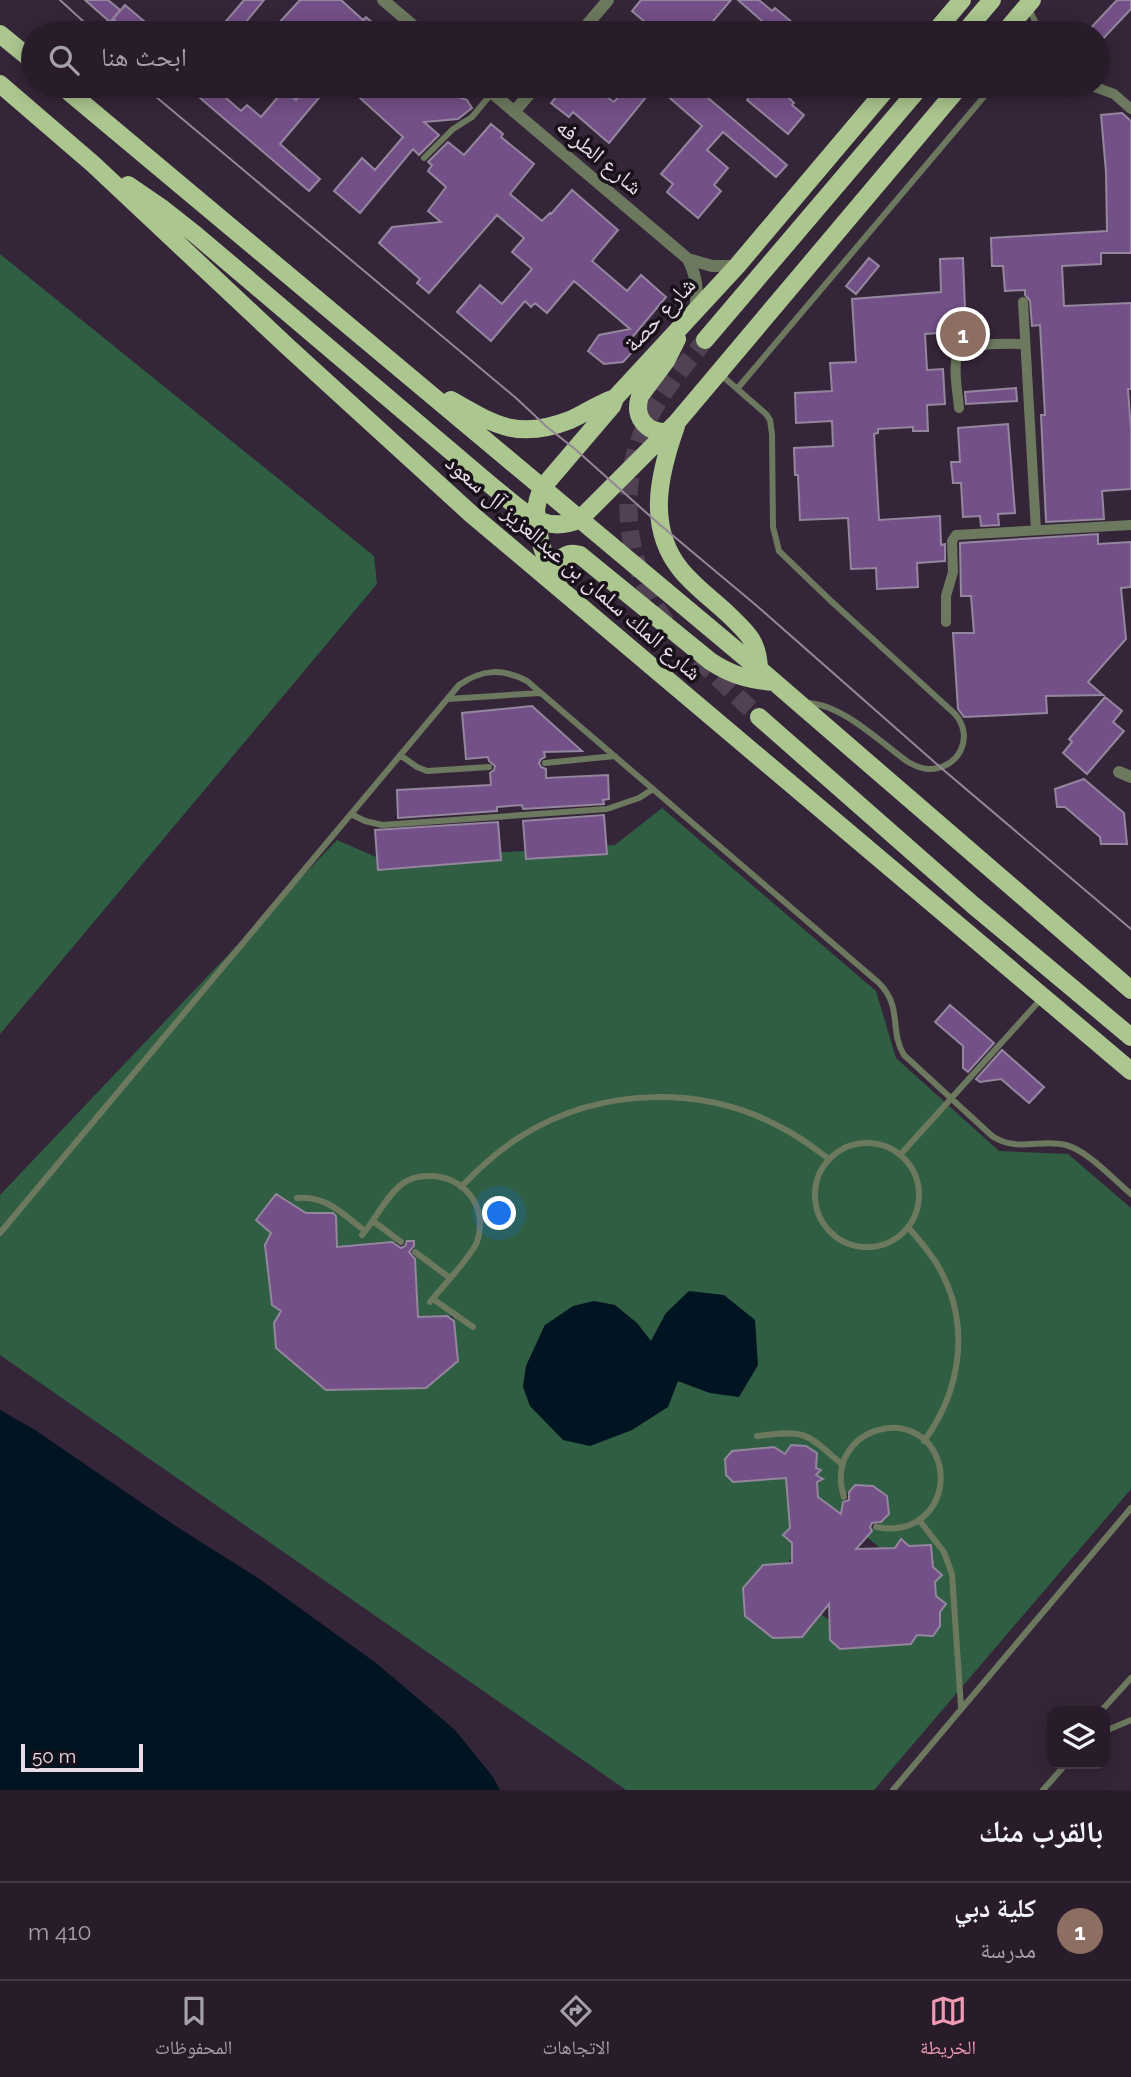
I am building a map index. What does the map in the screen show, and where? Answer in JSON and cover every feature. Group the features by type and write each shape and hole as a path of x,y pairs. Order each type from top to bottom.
{"main road":[{"path":"944,21 962,0"},
{"path":"974,21 992,0"},
{"path":"1014,21 1030,3"},
{"path":"0,34 21,51"},
{"name":"شارع الملك سلمان بن عبدالعزيز آل سعود","path":"0,85 93,164 470,513 1131,1072"},
{"name":"شارع الملك سلمان بن عبدالعزيز آل سعود","path":"76,98 759,669 1131,989"},
{"name":"شارع حصة","path":"542,488 612,406 615,398 737,266 879,98"},
{"path":"705,340 910,98"},
{"path":"93,164 163,209 493,487 538,522 558,526 579,520 673,427 950,98"},
{"path":"673,427 652,430 645,426 637,411 637,403 672,353 679,329"},
{"path":"412,377 489,422 517,430 555,425 615,398"},
{"path":"673,427 659,487 658,512 664,541 682,572 753,640 759,669"},
{"path":"493,487 511,496 521,493 524,479 514,463"},
{"path":"542,488 536,510 540,541 555,577 568,595"},
{"path":"555,577 557,565 564,556 575,553 580,555 724,671 740,677 774,682"},
{"path":"759,717 973,905 1131,1037"}],"street":[{"path":"383,0 408,21"},
{"path":"590,21 608,0"},
{"path":"1110,93 1131,109"},
{"name":"شارع الطرفه","path":"498,98 688,259 712,266 737,266"},
{"path":"514,112 526,98"},
{"path":"688,259 696,280 694,313"},
{"path":"1023,302 1036,530"},
{"path":"959,408 956,365 961,351 972,346 1025,344"},
{"path":"946,622 946,596 952,578 954,537 960,534 1131,525"}],"lane":[{"path":"1030,3 1036,21"},
{"path":"424,158 453,129 472,117 483,98"},
{"path":"737,389 983,98"},
{"path":"718,373 770,420 773,527 779,551 955,714 961,721 965,738 959,754 947,764 929,769 918,767 836,711 818,704 798,703"},
{"path":"0,1233 459,685 487,672 518,676 540,692 885,989 892,1003 901,1050 999,1141 1014,1145 1058,1143 1073,1147 1131,1194"},
{"path":"448,699 540,692"},
{"path":"400,755 427,771 489,767"},
{"path":"545,762 615,756"},
{"path":"351,814 382,825 599,810 623,805 653,789"},
{"path":"900,1155 1042,998"},
{"path":"461,1187 501,1150 548,1121 586,1107 626,1098 680,1097 733,1107 784,1128 829,1159"},
{"path":"858,1143 880,1144 900,1155 914,1173 919,1195 914,1217 908,1227 892,1241 872,1248 851,1245 832,1235 819,1218 814,1198 817,1177 829,1159 847,1146 858,1143"},
{"path":"297,1198 317,1198 326,1202 363,1233 396,1189 412,1178 443,1176 452,1180 476,1203 478,1234 474,1247 432,1301 472,1327"},
{"path":"373,1221 401,1242"},
{"path":"908,1227 932,1257 947,1283 959,1340 951,1393 924,1441"},
{"path":"415,1252 450,1278"},
{"path":"844,1497 841,1487 842,1464 853,1445 871,1432 882,1428 905,1430 924,1441 937,1459 941,1482 935,1503 919,1520 899,1528 876,1527"},
{"path":"757,1436 801,1434 842,1464"},
{"path":"892,1790 1131,1508"},
{"path":"919,1520 944,1552 952,1574 961,1708"},
{"path":"1106,1706 1131,1678"},
{"path":"1110,1729 1131,1720"},
{"path":"1044,1790 1062,1769"}],"green space":[{"path":"0,254 374,556 377,584 0,1034"},
{"path":"662,808 876,991 896,1058 999,1151 1068,1154 1131,1208 1131,1489 874,1790 626,1790 0,1355 0,1195 337,840 383,860 615,845","holes":["276,1194 306,1213 336,1214 337,1247 414,1241 418,1317 453,1316 458,1361 276,1348 274,1323 281,1311 271,1233 256,1220","666,1313 710,1393 678,1381 523,1387 526,1366 545,1325 637,1323 651,1342","791,1445 806,1446 816,1453 816,1468 820,1470 816,1475 822,1478 817,1482 818,1497 841,1514 844,1497 855,1485 873,1486 887,1496 889,1514 876,1527 861,1532 880,1548 895,1548 901,1540 909,1546 931,1545 932,1567 942,1575 935,1582 936,1596 946,1604 940,1612 940,1626 933,1635 917,1635 911,1644 840,1649 830,1640 829,1620 821,1614 802,1637 773,1638 745,1616 743,1588 763,1565 787,1564 792,1557 792,1543 783,1535 790,1528 786,1472 778,1479 733,1482 726,1475 725,1460 732,1451 774,1447 785,1454"]}],"water":[{"path":"689,1291 724,1295 755,1320 758,1365 739,1397 710,1393 678,1381 668,1407 632,1430 590,1446 563,1440 530,1406 523,1387 526,1366 545,1325 573,1306 594,1301 615,1305 637,1323 651,1341 666,1313"},
{"path":"0,1410 35,1430 174,1525 258,1578 376,1663 455,1730 493,1777 500,1790 0,1790"}],"building":[{"path":"85,0 108,0 120,10 109,21"},
{"path":"244,0 264,0 247,21 226,21"},
{"path":"300,0 341,0 363,20 366,17 371,21 281,21"},
{"path":"641,0 731,0 713,21 644,21 632,11"},
{"path":"738,0 759,0 772,11 775,8 791,21 762,21"},
{"path":"1117,0 1131,0 1131,9 1110,31 1110,21 1097,21"},
{"path":"125,5 144,21 115,21 113,19"},
{"path":"200,98 226,98 241,111 247,105 261,117 277,98 319,98 280,144 320,179 309,191"},
{"path":"360,98 462,98 467,100 472,108 458,119 424,122 439,135 419,155 413,149 360,213 334,191 362,158 375,170 403,137"},
{"path":"555,98 608,98 614,102 618,98 645,98 609,143 573,112 569,117 551,103"},
{"path":"670,98 708,98 787,165 776,177 723,132 707,150 728,168 714,185 721,191 698,218 667,192 673,184 661,174 702,126"},
{"path":"789,98 794,103 792,105 804,115 788,134 747,100"},
{"path":"1122,113 1131,121 1131,253 1101,253 1101,264 1062,266 1064,306 1131,303 1131,389 1128,389 1131,489 1102,491 1104,519 1046,522 1041,415 1045,415 1040,325 1032,326 1030,301 1025,290 1005,291 1003,266 992,266 991,238 1107,231 1101,115"},
{"path":"491,124 503,134 501,137 534,164 510,194 542,221 572,190 618,230 592,261 627,291 641,275 666,297 629,341 637,347 623,362 604,364 588,351 599,335 630,329 574,281 547,313 535,303 531,307 525,301 491,341 457,312 480,285 502,304 532,269 512,252 524,238 497,215 429,293 417,283 420,279 379,243 392,227 441,222 428,211 446,187 428,171 432,165 428,162 448,142 464,155"},
{"path":"869,258 879,266 856,294 846,286"},
{"path":"963,258 965,308 969,331 925,334 927,370 943,369 945,404 927,405 928,431 913,431 913,427 878,429 878,433 874,434 879,520 940,516 941,545 945,544 945,561 917,563 918,587 877,589 876,568 851,569 848,518 800,520 794,448 833,446 832,421 796,423 795,393 832,391 830,363 856,362 852,299 941,292 940,259"},
{"path":"1016,388 1017,401 966,404 965,392"},
{"path":"1008,424 1015,513 998,514 999,525 981,526 980,516 963,517 961,483 953,483 951,462 960,462 958,428"},
{"path":"1098,534 1098,544 1131,542 1131,587 1121,588 1126,639 1088,682 1103,695 1046,696 1047,713 964,717 958,709 953,633 974,633 971,596 961,596 960,543"},
{"path":"1105,697 1122,711 1113,722 1124,731 1087,774 1063,753 1072,742 1069,739"},
{"path":"532,706 582,751 544,752 545,757 539,763 546,769 546,778 608,775 609,799 603,800 604,804 523,809 522,805 497,807 497,811 398,818 397,790 491,785 490,773 495,766 488,757 466,759 462,713"},
{"path":"1084,779 1124,813 1127,844 1101,844 1100,837 1065,807 1057,807 1055,789"},
{"path":"604,815 607,854 526,859 523,821"},
{"path":"498,822 501,860 378,870 375,830"},
{"path":"950,1005 994,1043 968,1072 963,1068 963,1046 935,1022"},
{"path":"1002,1050 1044,1087 1029,1103 1001,1079 980,1082 976,1079"},
{"path":"276,1194 306,1213 333,1213 336,1216 337,1247 392,1242 401,1248 407,1241 414,1241 409,1252 415,1259 418,1317 447,1316 454,1321 458,1361 426,1388 326,1390 276,1348 274,1323 281,1311 272,1305 265,1245 271,1233 256,1220"},
{"path":"791,1445 806,1446 817,1453 816,1468 821,1470 816,1475 823,1479 817,1482 818,1497 841,1514 843,1502 849,1500 849,1492 855,1485 873,1486 887,1496 889,1514 881,1522 872,1523 872,1531 856,1549 895,1548 901,1539 909,1546 931,1545 933,1567 942,1575 935,1582 936,1596 946,1604 940,1612 940,1626 933,1636 917,1635 911,1644 840,1649 830,1640 829,1604 802,1637 773,1638 745,1616 743,1588 763,1565 792,1563 792,1543 783,1535 790,1528 786,1478 733,1482 726,1475 725,1459 732,1451 774,1447 785,1454"}],"tunnel":[{"path":"666,622 651,599 633,547 629,520 632,465 651,414 676,376 705,340"},
{"path":"698,659 759,717"}],"tram line":[{"path":"60,0 83,21"},
{"path":"157,98 516,398 940,767 1131,929"}],"place":[{"name":"كلية دبي","path":"963,334"}]}
